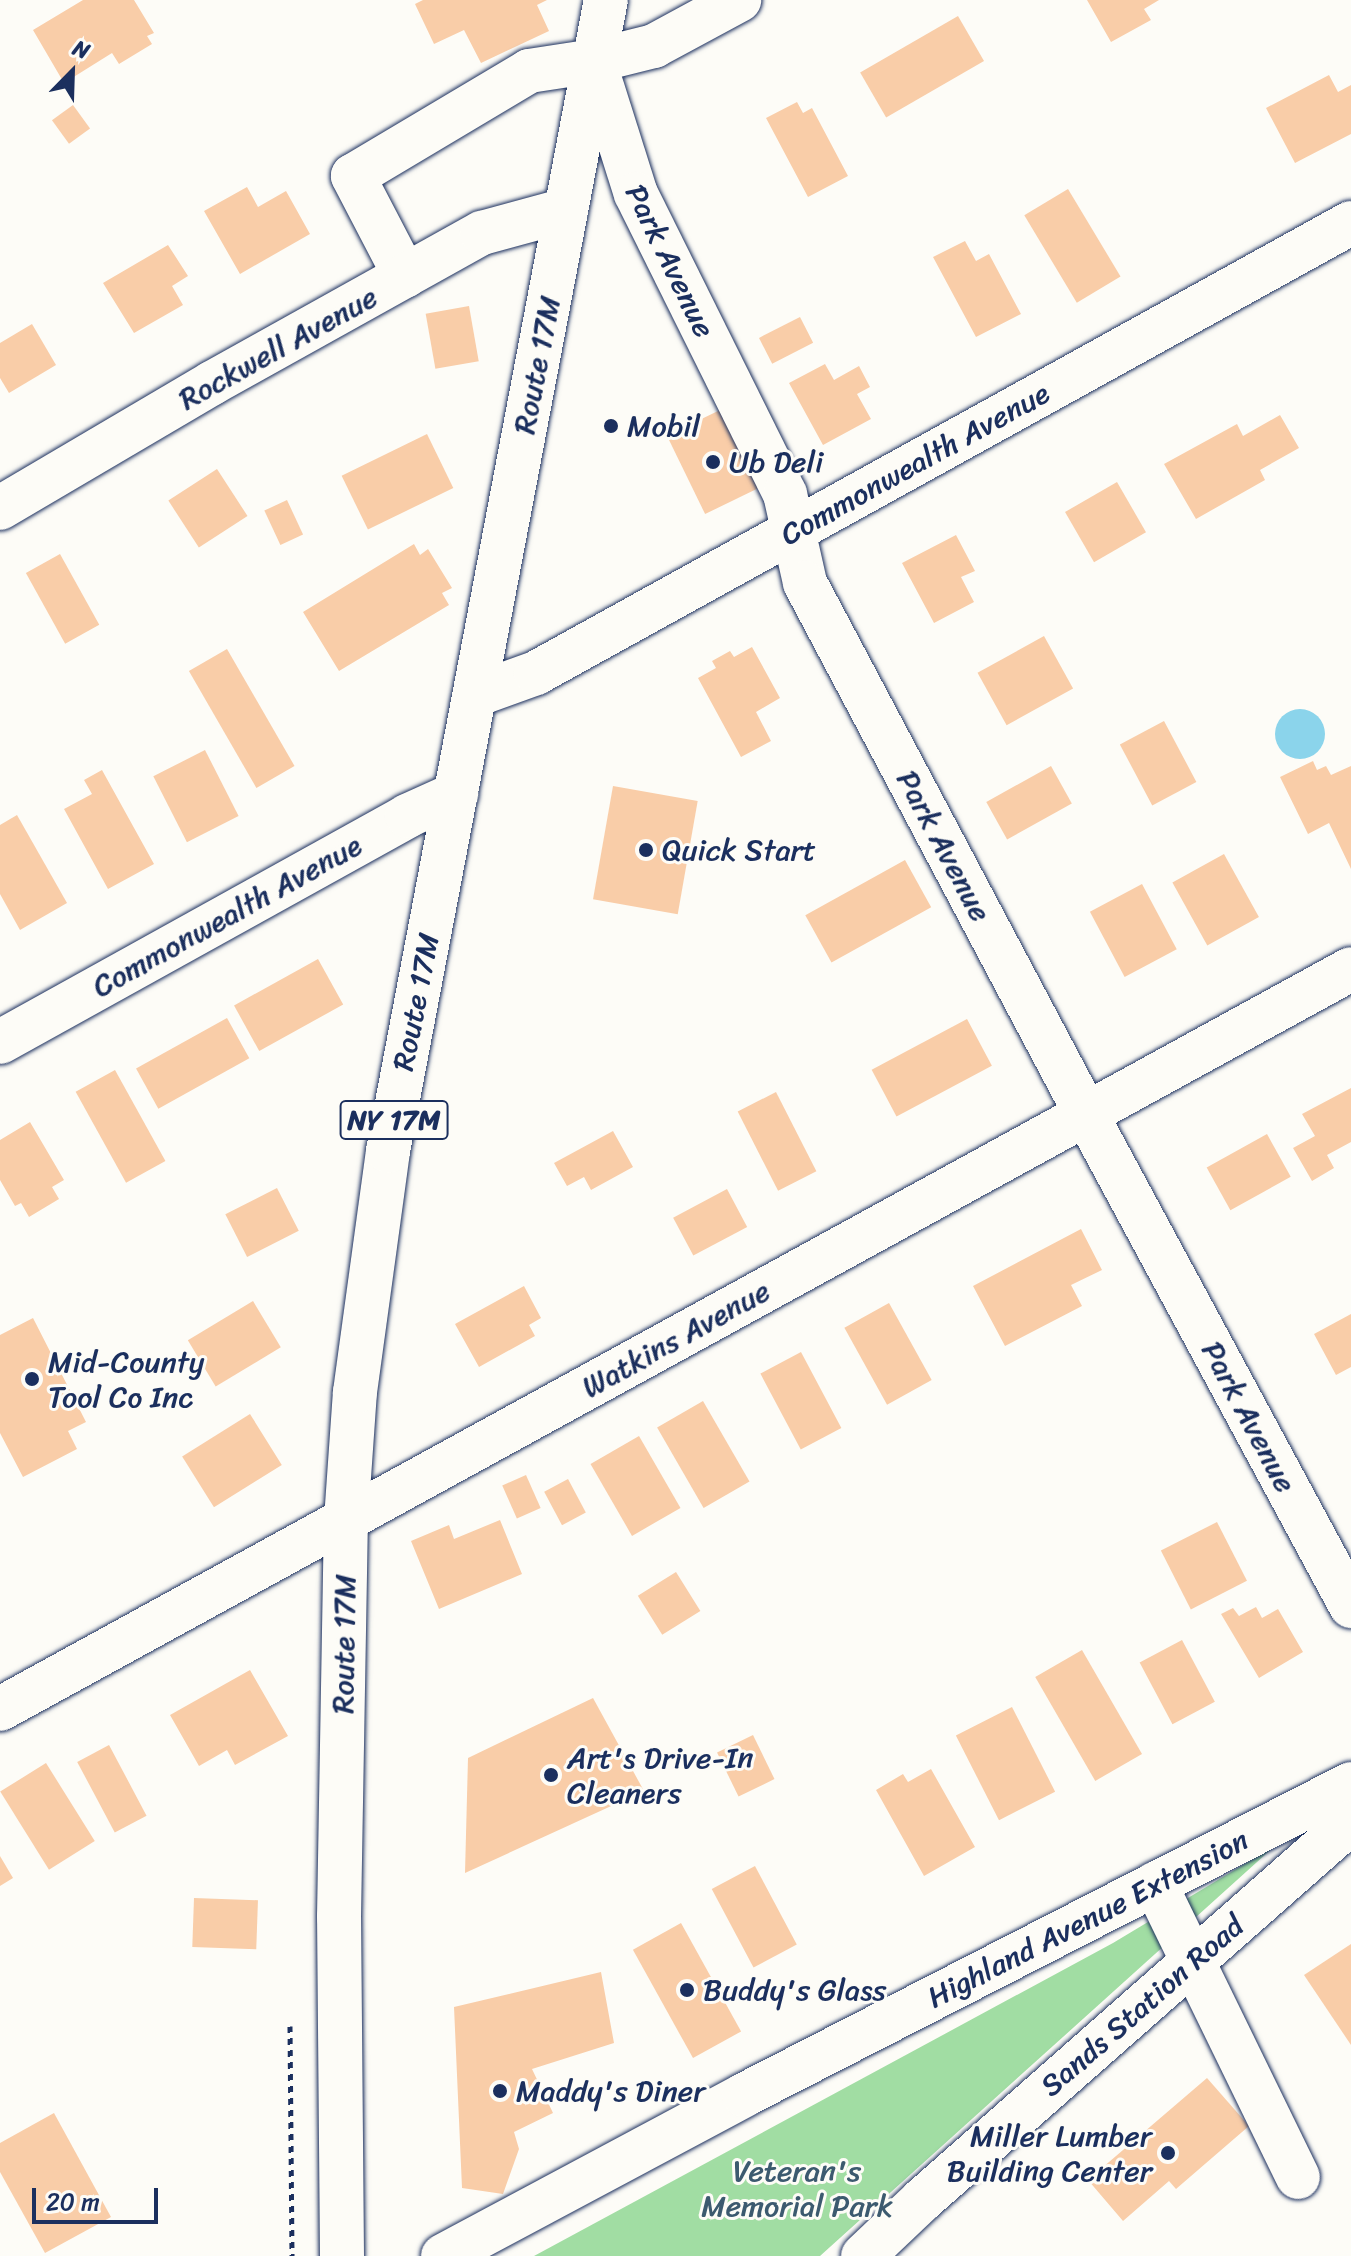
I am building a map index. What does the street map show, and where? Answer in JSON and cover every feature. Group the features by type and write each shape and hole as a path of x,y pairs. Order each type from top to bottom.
{"street":[{"name":"Route 17M","path":"342,2256 339,1917 346,1520 355,1392 370,1265 391,1135 606,0"},
{"path":"405,276 353,176 529,71 594,61 668,41 739,0"},
{"name":"Park Avenue","path":"594,61 636,194 785,494 805,583 1351,1606"},
{"name":"Rockwell Avenue","path":"0,508 482,233 566,210"},
{"name":"Commonwealth Avenue","path":"475,695 536,673 1351,223"},
{"name":"Commonwealth Avenue","path":"0,1042 407,816 456,794"},
{"name":"Watkins Avenue","path":"0,1709 1351,969"},
{"name":"Highland Avenue Extension","path":"443,2256 744,2095 1351,1784"},
{"name":"Sands Station Road","path":"863,2256 1351,1822"},
{"path":"1155,1884 1190,1962 1298,2177"}],"path":[{"path":"290,2026 292,2256"}],"green space":[{"name":"Veteran's Memorial Park","path":"1276,1845 820,2256 534,2256 1113,1943"}],"water":[{"path":"1300,709 1318,716 1325,734 1318,752 1300,759 1282,752 1275,734 1282,716"}],"building":[{"path":"83,0 134,0 154,33 147,36 152,44 119,64 112,53 64,83 33,30"},
{"path":"423,0 547,0 537,5 549,31 481,63 464,30 434,44 415,4"},
{"path":"1087,0 1159,0 1144,9 1151,20 1111,42"},
{"path":"958,16 984,61 886,118 860,72"},
{"path":"1329,75 1338,92 1351,85 1351,134 1295,163 1266,108"},
{"path":"797,102 803,113 812,108 848,176 808,197 766,118"},
{"path":"73,105 90,128 69,144 52,120"},
{"path":"247,187 258,207 286,191 310,234 240,274 204,211"},
{"path":"1068,189 1121,276 1077,303 1024,215"},
{"path":"965,241 976,261 989,254 1021,314 976,337 933,257"},
{"path":"168,245 188,276 172,286 183,305 134,333 103,283"},
{"path":"469,306 479,361 435,369 426,314"},
{"path":"800,317 813,343 772,364 759,338"},
{"path":"32,324 56,365 9,393 0,378 0,343"},
{"path":"825,364 834,380 859,366 870,387 857,394 871,419 823,445 789,383"},
{"name":"Ub Deli","path":"720,410 758,488 705,514 667,436"},
{"path":"1280,415 1299,448 1260,470 1265,480 1196,519 1164,464 1237,424 1243,436"},
{"path":"427,434 453,488 368,530 342,476"},
{"path":"217,469 247,516 199,548 168,501"},
{"path":"1117,482 1146,532 1094,562 1065,512"},
{"path":"287,500 303,534 280,545 264,511"},
{"path":"956,535 975,571 961,577 974,602 934,623 902,563"},
{"path":"414,544 420,555 428,549 452,588 442,593 449,605 339,671 303,612"},
{"path":"60,554 99,625 65,644 26,573"},
{"path":"1044,636 1073,688 1007,725 978,673"},
{"path":"752,647 780,698 756,712 771,741 741,757 698,678 716,668 712,661 730,651 734,657"},
{"path":"227,649 294,766 256,788 189,671"},
{"path":"1164,721 1196,782 1152,805 1120,744"},
{"path":"205,750 239,816 187,842 153,776"},
{"path":"1313,761 1317,770 1326,766 1331,775 1351,766 1351,869 1329,823 1308,834 1280,777"},
{"path":"1051,766 1072,804 1007,839 986,802"},
{"path":"102,770 154,864 108,889 64,809 92,794 84,780"},
{"name":"Quick Start","path":"613,786 698,801 678,914 593,899"},
{"path":"17,815 67,903 20,930 0,894 0,825"},
{"path":"1224,854 1259,917 1207,946 1172,883"},
{"path":"905,860 931,907 831,962 805,915"},
{"path":"1142,884 1177,949 1125,977 1090,912"},
{"path":"318,959 343,1004 259,1051 234,1006"},
{"path":"227,1018 249,1058 158,1109 136,1068"},
{"path":"967,1019 992,1066 897,1116 872,1070"},
{"path":"115,1070 165,1161 126,1183 76,1092"},
{"path":"1351,1088 1351,1142 1327,1155 1334,1168 1312,1181 1293,1148 1315,1136 1302,1114"},
{"path":"776,1092 816,1171 778,1191 738,1112"},
{"path":"30,1122 64,1180 52,1187 59,1199 29,1217 21,1203 15,1206 0,1180 0,1140"},
{"path":"613,1131 633,1167 591,1190 584,1177 567,1186 554,1163"},
{"path":"1267,1134 1291,1177 1230,1210 1207,1167"},
{"path":"277,1188 299,1231 247,1257 225,1214"},
{"path":"727,1189 747,1227 693,1256 673,1218"},
{"path":"1081,1229 1102,1270 1071,1285 1082,1306 1005,1346 973,1286"},
{"path":"524,1286 541,1318 529,1325 535,1336 479,1367 455,1324"},
{"path":"253,1301 281,1347 216,1386 188,1340"},
{"path":"889,1303 932,1380 887,1405 844,1328"},
{"path":"1351,1314 1351,1367 1336,1375 1314,1334"},
{"name":"Mid-County Tool Co Inc","path":"33,1318 86,1422 68,1431 77,1449 23,1477 0,1433 0,1335"},
{"path":"801,1352 841,1428 801,1450 760,1374"},
{"path":"703,1401 750,1482 704,1508 657,1428"},
{"path":"250,1414 282,1465 214,1507 182,1456"},
{"path":"639,1436 680,1508 632,1536 591,1464"},
{"path":"526,1475 541,1508 517,1518 502,1486"},
{"path":"568,1479 586,1513 562,1525 544,1492"},
{"path":"500,1520 522,1574 439,1609 411,1541 449,1525 454,1539"},
{"path":"1217,1522 1247,1581 1191,1609 1161,1551"},
{"path":"676,1572 700,1611 662,1635 638,1596"},
{"path":"1256,1607 1262,1618 1278,1609 1303,1652 1259,1678 1221,1614 1233,1608 1239,1616"},
{"path":"1182,1640 1215,1702 1172,1724 1140,1663"},
{"path":"1082,1650 1142,1754 1095,1781 1035,1677"},
{"path":"250,1670 288,1736 235,1765 227,1750 199,1766 170,1715"},
{"name":"Art's Drive-In Cleaners","path":"593,1698 644,1791 465,1873 468,1758"},
{"path":"1012,1707 1055,1792 999,1820 956,1736"},
{"path":"753,1735 774,1779 739,1797 717,1753"},
{"path":"109,1745 147,1816 115,1833 77,1762"},
{"path":"46,1763 95,1841 49,1870 0,1792"},
{"path":"931,1769 975,1847 924,1876 876,1790 903,1774 908,1782"},
{"path":"0,1856 13,1878 0,1886"},
{"path":"755,1866 797,1945 754,1968 712,1889"},
{"path":"194,1898 258,1900 256,1949 192,1947"},
{"name":"Buddy's Glass","path":"681,1923 741,2031 693,2058 633,1950"},
{"path":"1351,1944 1351,2045 1304,1975"},
{"name":"Maddy's Diner","path":"601,1972 614,2043 532,2069 553,2113 514,2132 519,2149 503,2194 462,2188 454,2007"},
{"name":"Miller Lumber Building Center","path":"1207,2078 1249,2126 1176,2189 1169,2181 1123,2221 1088,2180"},
{"path":"54,2113 111,2217 45,2253 0,2172 0,2143"}],"place":[{"name":"Mobil","path":"611,426"},
{"name":"Ub Deli","path":"713,462"},
{"name":"Quick Start","path":"646,850"},
{"name":"Mid-County Tool Co Inc","path":"32,1379"},
{"name":"Art's Drive-In Cleaners","path":"551,1775"},
{"name":"Buddy's Glass","path":"687,1990"},
{"name":"Maddy's Diner","path":"500,2091"},
{"name":"Miller Lumber Building Center","path":"1168,2153"}]}
